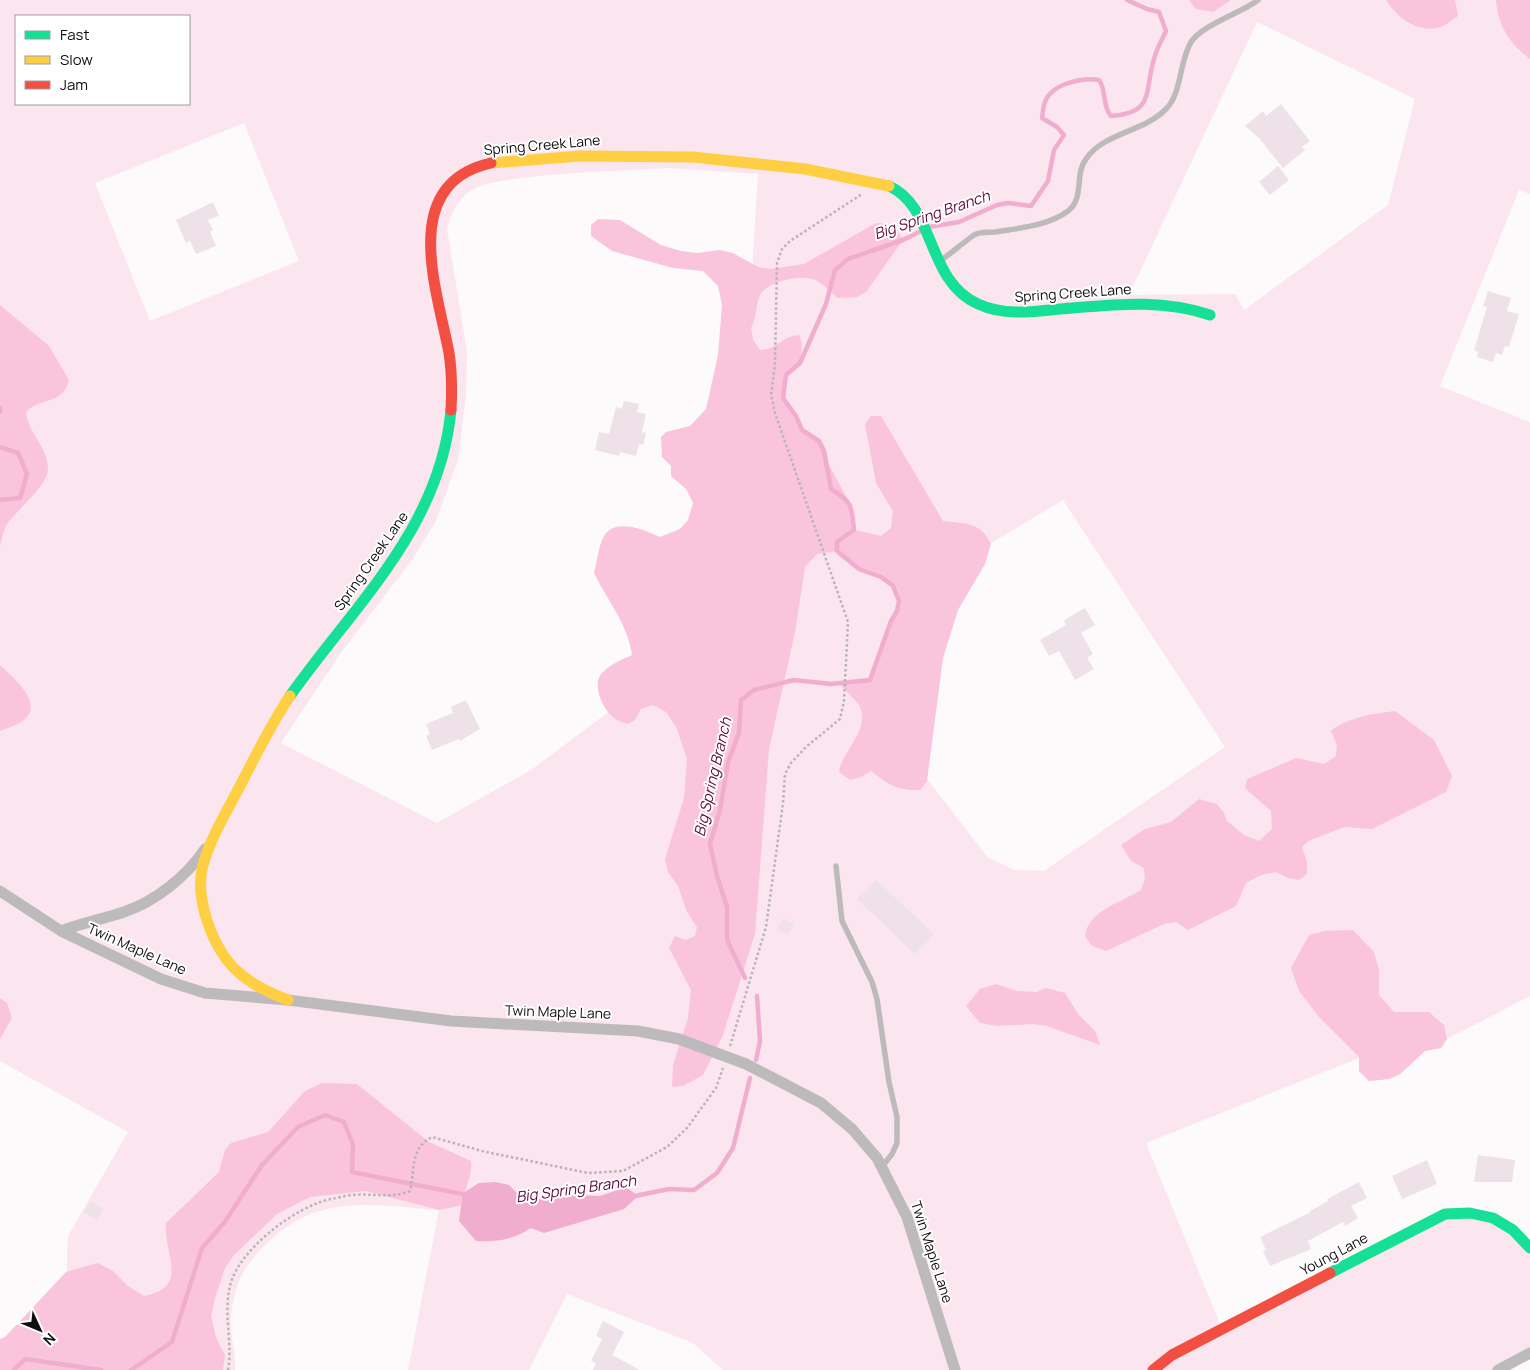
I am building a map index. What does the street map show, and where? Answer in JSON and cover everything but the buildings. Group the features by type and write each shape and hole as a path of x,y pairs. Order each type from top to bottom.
{"street":[{"name":"Spring Creek Lane","path":"61,931 126,912 167,889 194,865 213,838 286,702 407,540 420,519 437,479 447,443 452,386 450,358 428,238 433,210 450,184 462,174 491,162 591,155 648,154 759,162 879,183 904,195 914,206 938,262 956,290 982,307 1011,313 1157,303 1192,307 1210,314"},
{"name":"Spring Creek Lane","path":"213,838 199,888 208,928 216,946 226,962 241,978 258,989 288,1000"},
{"name":"Twin Maple Lane","path":"0,891 61,931 161,979 205,993 288,1000 451,1021 638,1031 679,1039 728,1056 821,1103 852,1130 882,1167 907,1217 955,1370"},
{"name":"Young Lane","path":"1153,1370 1172,1355 1445,1214 1474,1212 1501,1221 1517,1232 1530,1248"},
{"path":"1498,1370 1530,1353"}],"lane":[{"path":"938,262 976,234 1054,220 1068,211 1075,203 1080,171 1086,159 1098,146 1148,122 1165,110 1172,102 1191,42 1200,33 1258,0"},
{"path":"836,866 842,921 872,982 877,999 889,1082 898,1117 897,1143 892,1154 882,1167"}],"path":[{"path":"228,1370 230,1362 227,1313 230,1285 244,1259 264,1238 294,1214 318,1202 353,1195 388,1196 410,1191 414,1174 414,1157 422,1142 432,1137 482,1151 588,1174 623,1171 668,1147 687,1128 716,1088 728,1056 766,927 783,803 785,774 790,763 806,747 840,719 844,701 848,622 775,414 771,395 775,364 777,263 782,249 790,241 879,183"}],"shaded area":[{"path":"0,0 1530,0 1530,194 1519,190 1440,386 1530,422 1530,996 1447,1039 1441,1048 1425,1051 1400,1074 1389,1079 1369,1081 1359,1071 1359,1058 1146,1143 1222,1329 1436,1217 1474,1212 1530,1248 1530,1353 1498,1370 723,1370 693,1343 567,1294 529,1370 408,1370 439,1210 368,1205 346,1206 304,1217 284,1229 264,1246 252,1260 239,1281 232,1310 231,1330 235,1370 0,1370 64,1333 68,1236 128,1132 0,1061","holes":["1257,22 1415,99 1388,205 1244,310 1235,294 1129,295","244,123 299,261 150,321 95,183","668,168 758,174 735,551 690,651 531,770 437,823 281,743 340,654 412,560 436,521 458,459 466,397 467,352 447,229 450,218 461,199 470,191 484,185 506,180 564,174","1063,500 1225,747 1044,871 1015,870 988,858 911,758 948,569"]},
{"path":"1189,0 1231,0 1213,12 1196,9"},
{"path":"1386,0 1455,0 1458,16 1440,27 1421,28 1407,22"},
{"path":"1496,0 1530,0 1530,59 1516,47 1506,33 1499,18"},
{"path":"598,219 620,220 661,245 681,251 697,253 720,250 733,253 758,267 771,269 804,264 876,223 894,224 903,240 866,292 857,297 838,298 823,285 811,279 795,278 778,282 764,290 760,295 751,328 753,340 760,350 772,348 787,338 799,335 802,344 800,363 786,375 783,398 796,416 802,430 819,441 827,461 848,500 854,530 881,536 891,528 893,511 876,483 865,424 871,416 881,416 943,521 977,527 991,544 985,564 958,610 943,658 927,781 920,790 893,786 871,771 861,777 850,780 839,772 845,756 859,732 862,716 860,707 840,684 870,680 891,621 897,610 899,601 893,586 881,577 859,569 837,551 817,554 805,567 795,632 769,749 755,934 723,1035 703,1075 683,1086 672,1087 673,1065 688,1018 691,990 669,948 675,936 686,940 695,936 697,927 687,912 678,886 668,872 665,859 684,798 687,758 676,727 666,712 653,705 641,709 635,720 628,724 615,718 602,703 598,691 601,674 611,665 632,655 622,623 594,573 603,538 608,531 621,526 630,527 638,528 660,537 680,529 688,520 693,503 686,489 671,476 671,466 662,457 661,437 666,432 690,426 706,409 718,355 722,305 718,286 703,271 673,268 612,251 591,236 591,225"},
{"path":"0,305 49,346 69,380 62,394 32,407 26,412 30,427 45,454 48,469 47,475 38,490 7,524 0,546"},
{"path":"0,665 24,690 31,705 30,712 25,719 16,725 0,731"},
{"path":"1395,711 1434,740 1452,776 1446,792 1372,829 1345,827 1310,840 1302,847 1307,862 1307,874 1299,880 1288,878 1276,872 1261,875 1246,883 1236,906 1188,930 1176,922 1164,924 1106,951 1092,946 1085,936 1087,927 1092,920 1107,908 1141,890 1145,879 1144,868 1131,861 1121,845 1145,829 1171,822 1199,799 1217,804 1227,821 1244,835 1259,841 1272,829 1271,811 1245,788 1247,779 1296,758 1324,764 1336,756 1337,745 1331,731 1337,726 1361,717"},
{"path":"1353,930 1374,952 1379,970 1379,995 1394,1012 1429,1012 1444,1025 1447,1039 1441,1048 1425,1051 1400,1074 1389,1079 1369,1081 1359,1071 1359,1057 1319,1017 1299,991 1291,968 1309,935 1325,931"},
{"path":"996,984 1017,991 1037,992 1046,988 1065,993 1078,1014 1095,1031 1100,1045 1047,1026 1033,1024 997,1026 980,1023 966,1006 980,989"},
{"path":"0,998 7,1003 12,1018 0,1039"},
{"path":"322,1083 357,1084 429,1142 471,1161 471,1172 463,1205 439,1210 366,1191 310,1197 277,1214 234,1255 225,1268 211,1316 216,1338 225,1355 223,1370 0,1370 0,1339 5,1337 66,1272 97,1263 113,1271 128,1286 144,1296 158,1292 167,1285 171,1277 172,1268 166,1235 166,1223 219,1172 225,1150 231,1143 268,1132 305,1091"},
{"path":"495,1182 509,1185 516,1192 546,1201 571,1195 600,1196 626,1187 638,1196 624,1209 544,1233 531,1228 505,1239 476,1241 459,1221 463,1193 479,1183"}],"waterway":[{"name":"Big Spring Branch","path":"745,978 727,940 727,907 717,876 710,844 720,810 728,762 739,733 741,700 754,690 794,680 831,684 870,680 891,621 897,611 899,601 893,586 881,577 859,569 837,551 837,542 854,530 850,505 831,489 824,451 819,441 802,430 796,416 783,398 786,375 800,363 826,304 835,270 848,259 903,240 929,227 959,222 997,205 1008,203 1031,206 1048,181 1054,150 1064,135 1057,127 1042,118 1045,102 1054,91 1061,86 1076,81 1099,80 1103,89 1106,108 1111,116 1125,114 1141,105 1148,91 1155,56 1166,31 1159,12 1127,0"},
{"path":"0,447 18,453 27,474 20,498 0,500"},
{"name":"Big Spring Branch","path":"756,1060 760,1041 757,996"},
{"name":"Big Spring Branch","path":"635,1196 669,1189 694,1190 717,1173 733,1148 750,1078"},
{"name":"Big Spring Branch","path":"131,1370 172,1342 202,1248 224,1223 262,1165 298,1127 325,1115 344,1122 353,1145 352,1172 467,1195"},
{"name":"Big Spring Branch","path":"14,1370 25,1359 101,1370"}],"traffic: fast":[{"path":"889,186 904,196 915,210 949,279 961,293 978,304 1008,312 1135,304 1173,306 1210,315"},
{"path":"290,696 391,563 412,528 430,492 444,452 451,410"},
{"path":"1330,1273 1445,1214 1470,1213 1493,1218 1513,1230 1530,1248"}],"traffic: slow":[{"path":"491,163 580,156 693,157 805,169 889,186"},
{"path":"288,1000 245,978 225,958 217,945 205,914 201,875 213,837 276,718 290,696"}],"traffic: jam":[{"path":"451,410 452,382 450,360 432,270 431,242 434,215 444,193 462,175 491,163"},
{"path":"1153,1370 1172,1355 1330,1273"}]}
